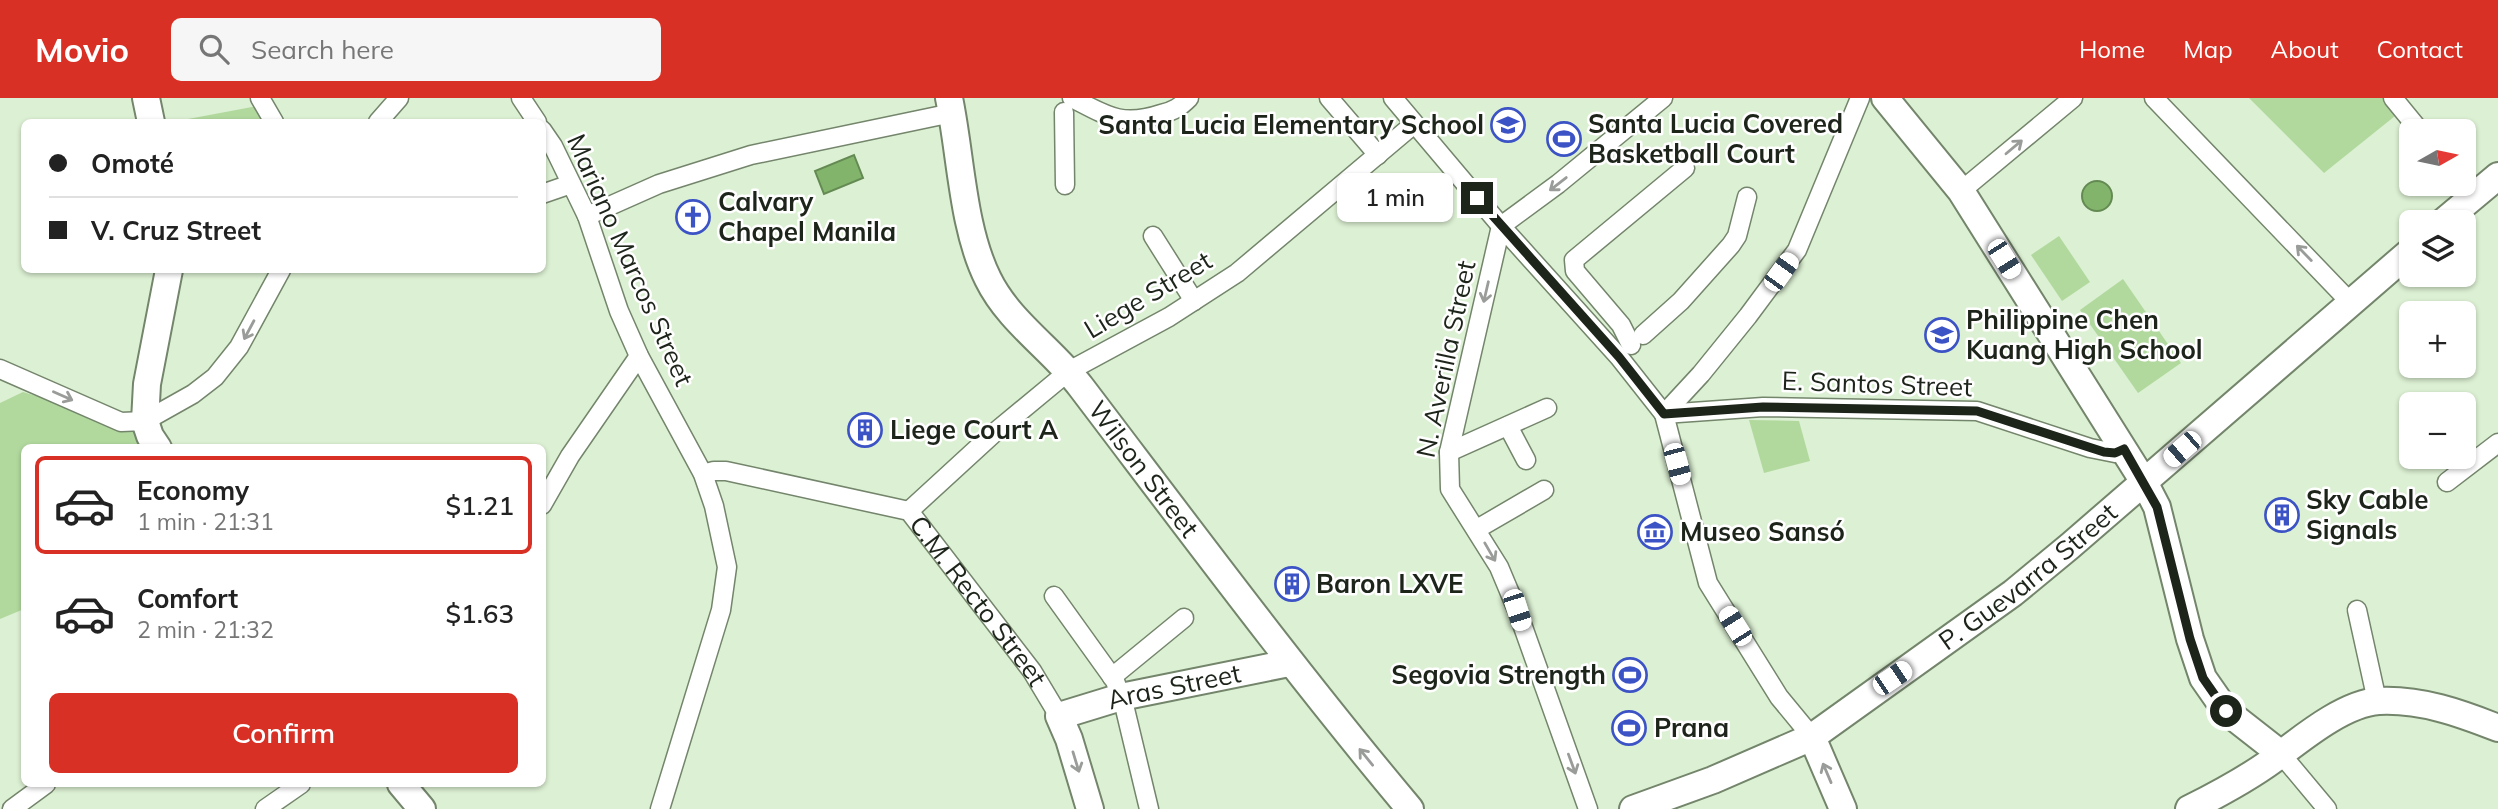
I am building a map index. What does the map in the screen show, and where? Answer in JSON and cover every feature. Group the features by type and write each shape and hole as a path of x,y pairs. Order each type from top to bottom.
{"main road":[{"path":"146,98 150,119"},
{"path":"1885,98 1961,191 2144,482 2157,507 2190,639 2203,678 2226,711 2281,754"},
{"name":"Wilson Street","path":"951,105 974,243 988,280 1009,312 1069,371 1289,663 1410,809"},
{"path":"2476,186 2498,176"},
{"path":"2452,210 2463,196"},
{"name":"P. Guevarra Street","path":"1633,809 1720,777 1812,737 2013,593 2399,261"},
{"path":"155,444 145,421 147,384 168,273"},
{"name":"Aras Street","path":"1059,716 1116,687 1202,682 1289,663"},
{"path":"2189,809 2228,789 2300,738 2344,712 2377,701 2451,710 2498,728"},
{"name":"C.M. Recto Street","path":"1059,716 1090,809"},
{"path":"1812,737 1843,809"},
{"path":"404,787 422,809"}],"street":[{"path":"260,98 272,119"},
{"path":"381,119 399,98"},
{"name":"Mariano Marcos Street","path":"521,98 535,119"},
{"path":"1065,185 1068,105 1108,116 1141,121 1179,109 1189,98"},
{"path":"1329,98 1378,155"},
{"path":"1393,98 1501,226 1619,357 1664,414 1708,583 1779,697 1812,737"},
{"path":"1501,226 1558,184 1644,104 1663,98"},
{"path":"1664,414 1701,374 1797,250 1860,98"},
{"path":"1961,191 2073,98"},
{"path":"2154,98 2351,303"},
{"path":"2393,98 2410,119"},
{"path":"586,216 659,184 751,156 951,105"},
{"name":"Liege Street","path":"909,512 994,433 1069,371 1169,317 1237,273 1414,124"},
{"name":"Mariano Marcos Street","path":"546,136 586,216 619,311 639,356 703,474 714,506 727,567 721,610 660,809"},
{"path":"1685,168 1574,261 1575,271 1637,340 1681,301 1731,245 1737,236 1747,197"},
{"path":"546,193 571,184"},
{"name":"N. Averilla Street","path":"1501,226 1449,452 1450,489 1499,567 1588,809"},
{"path":"1153,236 1194,301"},
{"path":"0,369 121,422 145,421 194,394 215,377 239,347 279,273"},
{"path":"546,498 570,456 639,356"},
{"name":"E. Santos Street","path":"1664,414 1763,407 1977,411 2104,452 2115,453 2124,449"},
{"path":"1449,452 1547,408"},
{"path":"1508,426 1526,460"},
{"path":"2447,482 2498,443"},
{"name":"C.M. Recto Street","path":"703,474 726,471 909,512 1032,671 1059,716"},
{"path":"1477,529 1544,490"},
{"path":"1054,596 1116,687 1149,809"},
{"path":"2357,610 2377,701"},
{"path":"1116,687 1184,618"},
{"path":"2281,754 2327,809"},
{"path":"12,809 42,787"},
{"path":"265,809 297,787"}],"shaded area":[{"path":"2249,98 2388,98 2400,112 2324,173"},
{"path":"257,106 264,119 188,119"},
{"path":"854,155 863,178 824,194 815,171"},
{"path":"2097,181 2103,182 2111,190 2111,202 2103,210 2097,211 2091,210 2083,202 2082,196 2083,190 2091,182"},
{"path":"2059,236 2090,282 2062,301 2031,255"},
{"path":"2123,279 2181,363 2138,393 2080,310"},
{"path":"23,392 129,424 143,444 21,444 21,610 0,619 0,403"},
{"path":"1749,420 1799,421 1810,461 1764,473"}],"place":[{"name":"Santa Lucia Elementary School","path":"1508,125"},
{"name":"Santa Lucia Covered Basketball Court","path":"1564,139"},
{"name":"Calvary Chapel Manila","path":"693,217"},
{"name":"Philippine Chen Kuang High School","path":"1942,335"},
{"name":"Liege Court A","path":"865,430"},
{"name":"Sky Cable Signals","path":"2282,515"},
{"name":"Museo Sansó","path":"1655,532"},
{"name":"Baron LXVE","path":"1292,584"},
{"name":"Segovia Strength","path":"1630,675"},
{"name":"Prana","path":"1629,728"}],"route":[{"path":"1477,198 1619,357 1664,414 1763,407 1977,411 2104,452 2115,453 2124,449 2157,507 2190,639 2203,678 2226,711"}]}
